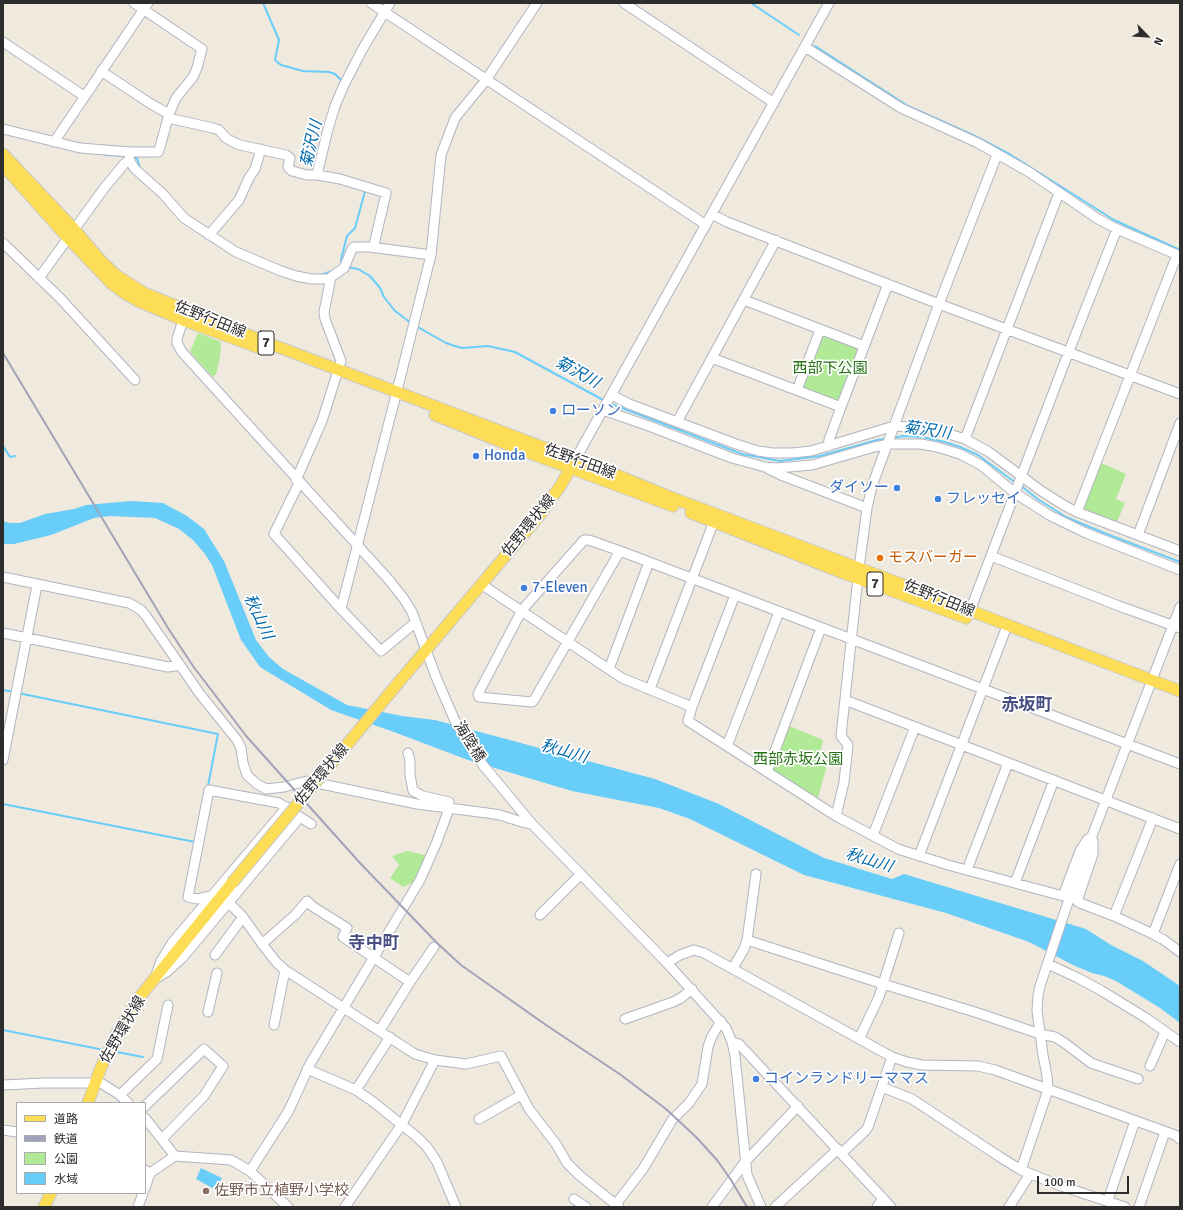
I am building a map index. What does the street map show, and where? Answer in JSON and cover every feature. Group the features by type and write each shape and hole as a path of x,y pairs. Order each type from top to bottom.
{"main road":[{"name":"佐野行田線","path":"3,154 112,284 140,302 184,315 396,396 489,438 573,464 1150,684 1180,699"},
{"name":"佐野行田線","path":"3,165 71,234"},
{"name":"佐野環状線","path":"88,1102 95,1082 116,1035 138,1000 232,883 539,516 573,464"},
{"name":"佐野行田線","path":"1150,684 1180,691"},
{"path":"44,1207 50,1194"}],"street":[{"path":"3,128 80,148 130,156 158,152 176,98 193,77 202,49 146,6 134,3"},
{"path":"371,3 706,226"},
{"path":"317,175 335,106 344,85 383,12 390,3"},
{"path":"341,609 431,255 441,155 455,118 486,80 537,3"},
{"path":"624,3 774,103"},
{"path":"573,464 829,3"},
{"path":"54,142 146,6"},
{"path":"3,42 84,96"},
{"path":"805,47 901,108 978,143 1029,172 1098,219 1117,229 1178,255 1077,512"},
{"path":"101,71 169,116 219,130 226,138 233,142 261,150 281,153 289,157 290,160 288,167 292,171 351,182 386,193 374,245 370,247"},
{"path":"208,235 238,200 255,169 261,150"},
{"path":"836,816 844,782 848,745 841,736 850,639 867,508 872,486 939,304 997,155"},
{"path":"39,278 105,187 130,156"},
{"path":"130,156 143,177 152,183 184,218 208,235 236,252 281,271 305,278 330,279"},
{"path":"965,439 1060,193"},
{"path":"712,214 728,222 939,304 1130,374 1180,394"},
{"path":"968,615 1068,351 1117,229"},
{"path":"677,422 776,240"},
{"path":"3,243 60,298 135,380"},
{"path":"416,622 381,651 274,534 298,481 322,421 341,361 325,319 324,312 330,279 346,266 354,247 370,247 431,255"},
{"path":"828,446 841,407 888,284"},
{"path":"744,300 864,346"},
{"name":"海陸橋","path":"184,315 178,333 177,343 182,352 399,593 408,605 455,721 493,779 532,824 692,989 721,1021 732,1042"},
{"path":"797,390 820,330"},
{"path":"712,358 841,407"},
{"path":"607,402 629,404 736,444 765,452 780,454 800,453 893,428 926,428 965,439 989,452 1018,485 1049,515 1070,526 1180,570"},
{"path":"607,402 656,428 732,458 765,467 777,468 812,465 887,444 921,444 937,447 960,454 1018,485 1040,490 1077,512 1180,551"},
{"path":"1138,536 1180,424"},
{"path":"765,467 781,475 867,508"},
{"path":"650,689 715,518"},
{"path":"620,551 534,700 532,702 479,697 478,694 522,610 584,540 589,540 620,551 692,578 982,690 1180,764"},
{"path":"991,556 1176,627"},
{"path":"609,669 649,562"},
{"path":"3,577 129,603 135,606 146,616 180,665 237,740 241,748 243,763 247,775 257,784 266,788 284,787 307,781 449,809 500,815 532,824"},
{"path":"481,584 622,678 692,707"},
{"path":"3,760 37,585"},
{"path":"735,595 688,721 836,816 898,849 967,870 1063,896 1080,851 1087,840 1092,836"},
{"path":"1009,1207 1025,1172 1048,1090 1048,1076 1037,1011 1038,996 1065,912 1092,836 1150,684 1176,627 1180,608"},
{"path":"727,746 779,612"},
{"path":"767,772 821,628"},
{"path":"919,856 1006,629"},
{"path":"3,633 168,667 180,665"},
{"path":"845,700 1180,829"},
{"path":"873,835 915,727"},
{"path":"250,1171 288,1112 308,1069 342,1008 420,880 436,844 449,809 449,802 423,796 413,791 408,753"},
{"path":"967,870 1008,763"},
{"path":"1015,883 1054,780"},
{"path":"264,799 266,788"},
{"path":"213,895 195,899 188,897 209,790 279,803 311,824"},
{"path":"154,979 167,949 287,807"},
{"path":"154,979 168,971 183,957 300,817"},
{"path":"1114,916 1153,818"},
{"path":"1092,836 1093,854 1077,900 1080,904 1114,916 1153,934 1180,952"},
{"path":"1153,934 1180,864"},
{"path":"540,916 581,874"},
{"path":"733,968 744,949 747,940 756,874"},
{"path":"262,944 296,914 307,901 312,906 347,928 343,937 410,982"},
{"path":"229,903 244,916 262,944 284,970 342,1008 380,1030 415,1054 435,1060 466,1064 501,1056 529,1109 556,1144 571,1168 618,1206 672,1120 689,1103 702,1084 708,1047 712,1036 721,1021"},
{"path":"214,955 244,916"},
{"path":"859,1039 875,1006 899,933"},
{"path":"747,940 883,984 971,1010 1040,1034 1055,1037 1091,1063 1138,1080"},
{"path":"380,1030 434,947"},
{"path":"668,963 680,955 694,950 704,953 892,1058 922,1065 984,1067 995,1070 1175,1135 1180,1139"},
{"path":"1048,963 1102,991 1146,1018 1180,1042"},
{"path":"274,1025 284,970"},
{"path":"208,1012 217,973"},
{"path":"625,1019 673,1002 681,998 692,989"},
{"path":"120,1095 157,1059 168,1005"},
{"path":"1150,1066 1165,1032"},
{"path":"356,1090 390,1037"},
{"path":"761,1207 747,1175 735,1056 732,1042 739,1044 891,1207"},
{"path":"146,1105 204,1050 223,1066 204,1096 162,1139"},
{"path":"776,1207 866,1130 892,1058"},
{"path":"345,1207 402,1124 435,1060"},
{"path":"308,1069 356,1090 402,1124 427,1148 437,1162 456,1207"},
{"path":"3,1085 95,1082 120,1095 127,1102"},
{"path":"882,1087 912,1099 1025,1172 1061,1186 1126,1207"},
{"path":"479,1119 521,1095"},
{"path":"712,1207 745,1162 798,1106"},
{"path":"146,1119 175,1156"},
{"path":"1112,1203 1135,1121"},
{"path":"3,1130 16,1132"},
{"path":"1138,1207 1165,1132"},
{"path":"146,1183 148,1172 175,1156 231,1160 250,1171 288,1207"},
{"path":"138,1207 143,1194"},
{"path":"876,1207 883,1198"},
{"path":"574,1199 586,1207"}],"green space":[{"path":"198,333 221,342 220,357 216,374 213,377 190,352"},
{"name":"西部下公園","path":"822,334 857,347 859,351 841,400 837,403 802,389"},
{"path":"1099,462 1126,474 1116,499 1125,503 1116,524 1084,511 1081,507"},
{"name":"西部赤坂公園","path":"787,725 823,740 820,755 828,761 818,798 770,770"},
{"path":"407,851 429,856 418,880 403,887 390,878 399,865 392,856"}],"water":[{"path":"132,501 163,503 187,516 204,529 224,561 256,640 269,657 283,669 347,705 402,716 435,720 655,779 719,804 824,858 892,879 904,874 1086,929 1111,945 1143,961 1180,986 1180,1023 1160,1008 1116,981 1075,966 1029,942 946,913 804,875 690,819 659,808 572,791 468,760 331,710 260,667 241,640 212,565 205,554 193,540 179,529 155,518 110,516 94,518 51,535 14,544 3,544 3,521 9,523 20,523 45,514 74,509 86,505"},
{"path":"201,1168 222,1178 216,1190 196,1179"}],"waterway":[{"name":"菊沢川","path":"263,3 279,40 275,60 281,65 303,71 329,72 335,74 341,80 341,83"},
{"path":"751,3 799,35"},
{"path":"815,46 908,106 975,136 1011,155 1114,220 1180,250"},
{"path":"105,155 127,156"},
{"path":"133,157 137,158 140,168"},
{"name":"菊沢川","path":"342,265 341,260 347,236 355,228 365,191 363,190"},
{"name":"菊沢川","path":"347,267 358,269 370,276 395,311 411,323"},
{"path":"321,275 332,271"},
{"name":"菊沢川","path":"416,326 446,343 462,348 488,346 515,352 605,401"},
{"name":"菊沢川","path":"609,403 742,454 780,461 820,456 877,440 886,439"},
{"name":"菊沢川","path":"892,438 903,436 922,437 960,447 978,455 1016,483"},
{"path":"3,446 10,457 15,456"},
{"name":"菊沢川","path":"1021,486 1039,500 1066,517 1180,562"},
{"path":"3,690 14,692"},
{"path":"18,693 218,734 208,786"},
{"path":"3,804 195,842"},
{"path":"3,1030 104,1050"},
{"path":"112,1051 143,1057"}],"railway":[{"path":"3,353 168,628 193,666 247,737 360,863 437,943 461,965 546,1025 621,1075 666,1109 697,1138 717,1160 747,1207"}],"place":[{"name":"ローソン","path":"553,411"},
{"name":"Honda","path":"476,456"},
{"name":"ダイソー","path":"897,488"},
{"name":"フレッセイ","path":"938,499"},
{"name":"モスバーガー","path":"880,558"},
{"name":"7-Eleven","path":"524,588"},
{"name":"コインランドリーママス","path":"756,1079"},
{"name":"佐野市立植野小学校","path":"206,1191"}],"district":[{"name":"赤坂町","path":"1027,706"},
{"name":"寺中町","path":"374,944"}],"water label":[{"name":"秋山川","path":"258,617"},
{"name":"秋山川","path":"564,752"},
{"name":"秋山川","path":"869,861"}]}
